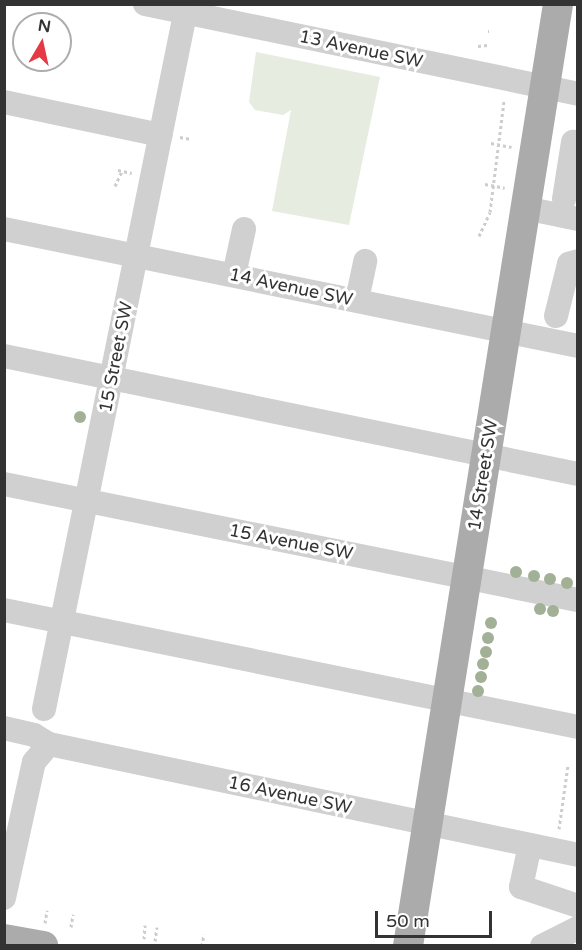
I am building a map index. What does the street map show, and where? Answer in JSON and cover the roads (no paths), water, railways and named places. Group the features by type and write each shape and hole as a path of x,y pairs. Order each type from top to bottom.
{"main road":[{"name":"14 Street SW","path":"408,945 506,331 520,197 538,128 558,4"},
{"path":"4,939 44,934"}],"street":[{"name":"13 Avenue SW","path":"145,4 187,9 578,94"},
{"name":"15 Street SW","path":"44,709 187,9"},
{"path":"4,102 160,135"},
{"path":"520,197 573,207 575,142 538,128"},
{"name":"14 Avenue SW","path":"4,228 578,346"},
{"path":"234,275 244,229"},
{"path":"357,300 365,261"},
{"path":"556,316 569,264 578,261"},
{"path":"4,356 578,474"},
{"name":"15 Avenue SW","path":"4,484 578,600"},
{"path":"4,610 578,727"},
{"name":"16 Avenue SW","path":"4,728 34,735 49,744 578,855"},
{"path":"4,898 34,762 49,744"},
{"path":"530,845 521,887 539,890 578,906"},
{"path":"539,890 558,886 578,891"},
{"path":"542,945 578,928"}]}
